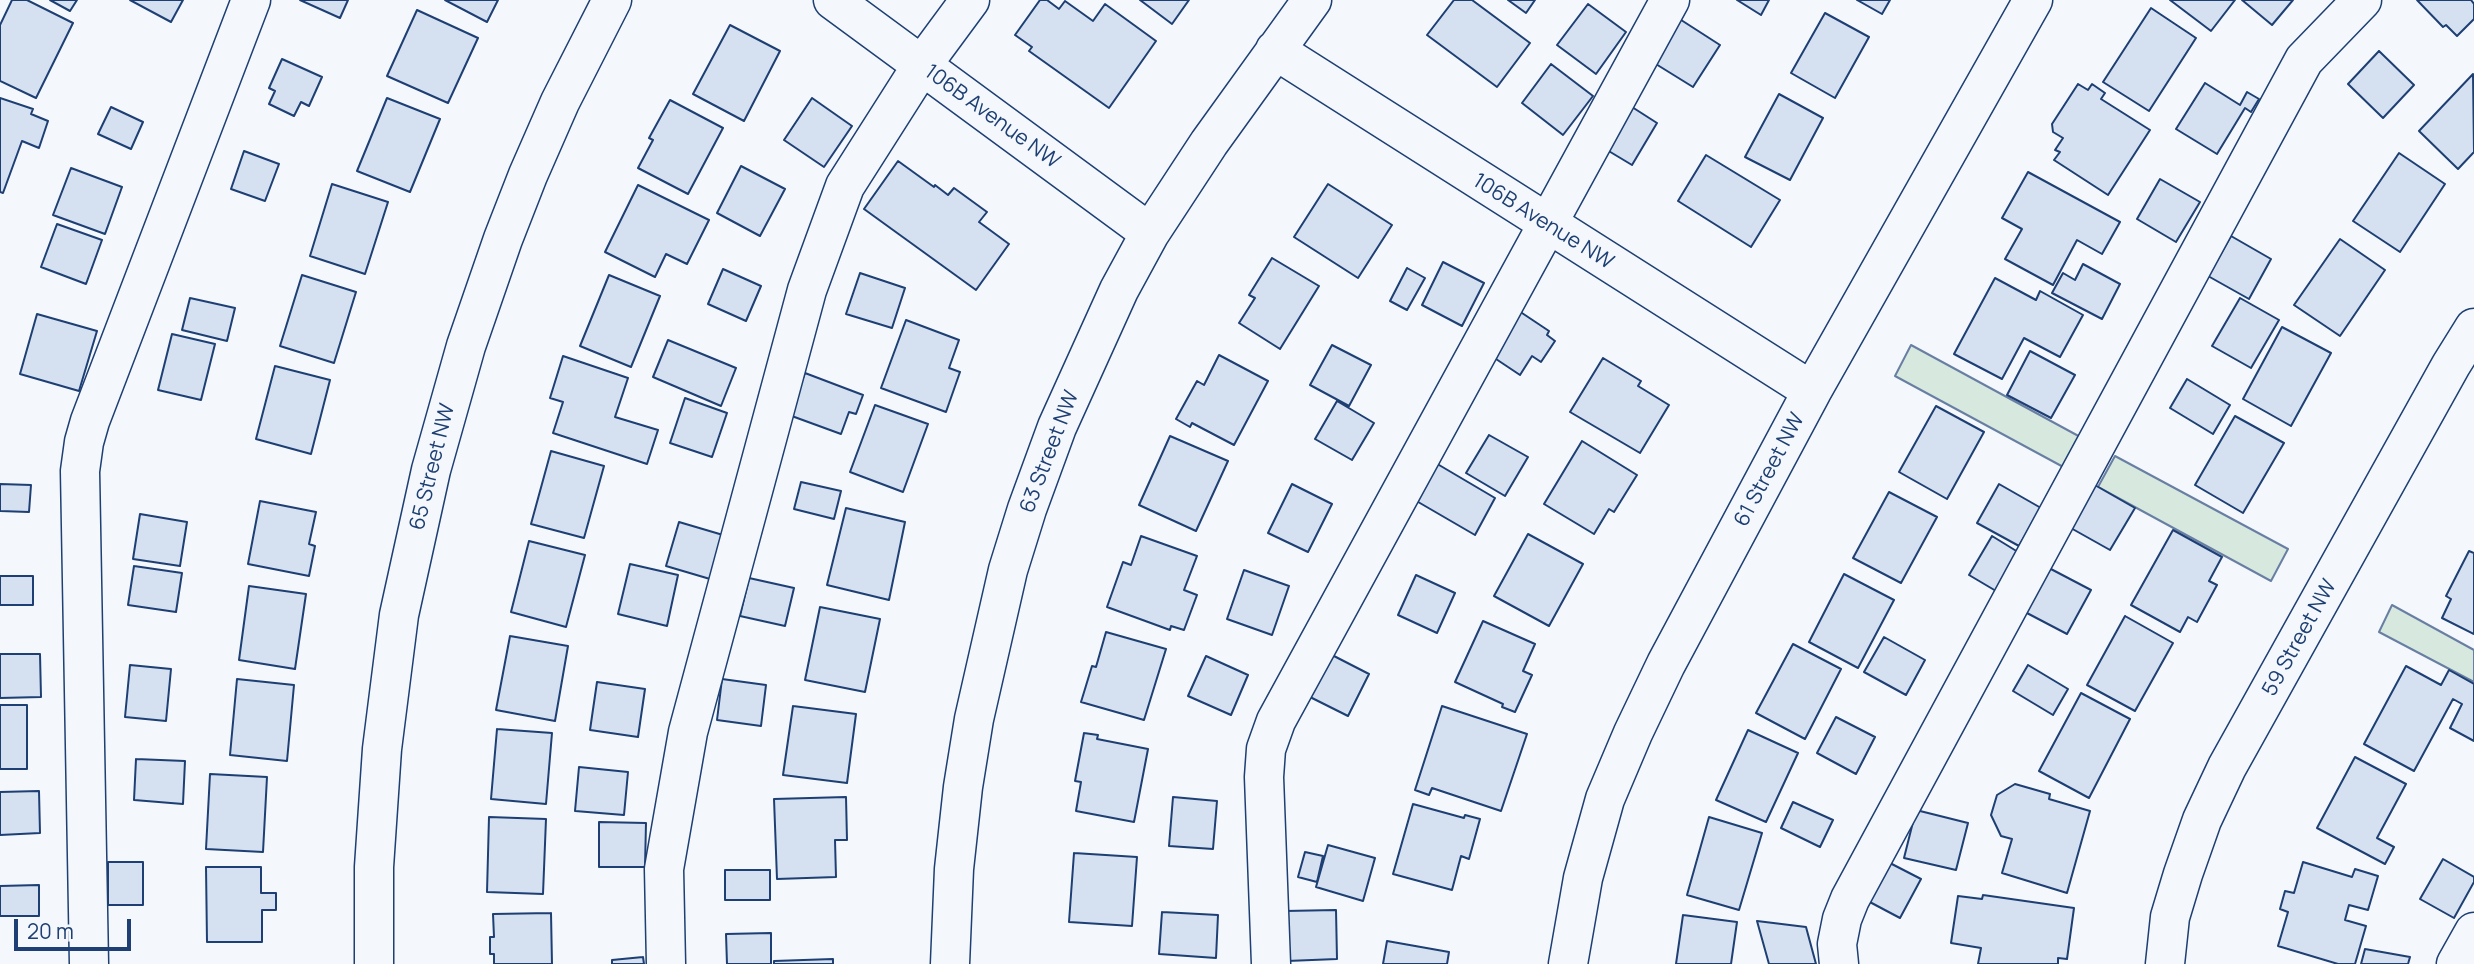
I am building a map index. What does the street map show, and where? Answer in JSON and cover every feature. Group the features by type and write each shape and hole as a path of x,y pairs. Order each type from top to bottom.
{"street":[{"path":"89,964 80,471 84,442 251,0"},
{"name":"65 Street NW","path":"374,964 374,867 382,749 399,615 431,470 466,345 503,239 560,102 612,0"},
{"name":"106B Avenue NW","path":"833,0 1150,233"},
{"path":"666,964 664,869 688,732 807,290 845,186 922,65 970,0"},
{"name":"63 Street NW","path":"950,964 954,869 962,787 974,719 1008,570 1057,427 1119,290 1150,233 1209,144 1312,0"},
{"path":"1272,964 1264,777 1266,749 1276,721 1670,0"},
{"name":"61 Street NW","path":"1567,964 1583,878 1605,799 1666,664 1812,391 2033,0"},
{"path":"1839,964 1837,944 1842,919 1850,899 2304,61 2362,0"},
{"name":"106B Avenue NW","path":"1275,50 1548,226 1812,391"},
{"name":"59 Street NW","path":"2165,964 2170,918 2183,874 2202,820 2227,766 2474,328"},
{"path":"2456,964 2474,932"}],"shaded area":[{"path":"1911,345 2084,439 2067,469 1895,376"},
{"path":"2115,456 2288,549 2271,581 2098,487"},
{"path":"2392,605 2474,650 2474,682 2379,632"}],"building":[{"path":"12,0 27,0 73,23 36,98 0,81 0,25"},
{"path":"50,0 77,0 70,11"},
{"path":"130,0 183,0 171,22"},
{"path":"300,0 348,0 340,18"},
{"path":"445,0 498,0 487,22"},
{"path":"1040,0 1047,0 1059,9 1065,1 1093,21 1105,4 1156,41 1109,108 1029,51 1032,47 1015,35"},
{"path":"1140,0 1189,0 1172,24"},
{"path":"1454,0 1472,0 1530,43 1497,87 1427,35"},
{"path":"1508,0 1535,0 1526,13"},
{"path":"1737,0 1769,0 1761,15"},
{"path":"1857,0 1890,0 1882,14"},
{"path":"2170,0 2235,0 2211,31"},
{"path":"2242,0 2293,0 2272,25"},
{"path":"2417,0 2471,0 2474,4 2474,19 2457,36 2446,25 2443,27"},
{"path":"1588,4 1626,32 1596,74 1557,45"},
{"path":"2151,8 2196,38 2149,111 2103,82"},
{"path":"417,10 478,38 448,103 387,76"},
{"path":"1825,13 1869,37 1835,98 1791,73"},
{"path":"1678,18 1720,45 1693,87 1651,61"},
{"path":"730,25 780,51 744,121 693,94"},
{"path":"2379,51 2414,85 2383,118 2348,84"},
{"path":"282,59 322,77 309,106 301,102 294,116 269,104 275,91 269,88"},
{"path":"1551,64 1593,96 1563,135 1522,103"},
{"path":"2473,74 2474,152 2458,169 2419,131"},
{"path":"2205,83 2240,105 2247,92 2259,99 2251,112 2245,108 2217,154 2176,129"},
{"path":"2078,84 2088,90 2092,84 2105,93 2101,99 2150,130 2108,195 2054,160 2060,152 2055,150 2063,138 2053,132 2052,124"},
{"path":"1779,94 1823,118 1790,180 1745,157"},
{"path":"0,98 33,109 31,114 48,121 39,148 22,141 3,193 0,192"},
{"path":"387,98 440,119 410,192 357,171"},
{"path":"812,98 852,126 824,167 784,140"},
{"path":"670,100 723,128 688,194 638,168 653,140 649,138"},
{"path":"111,107 143,122 131,149 98,134"},
{"path":"1632,107 1657,123 1632,165 1607,150"},
{"path":"244,151 279,164 265,201 231,189"},
{"path":"2399,153 2445,184 2400,252 2353,221"},
{"path":"1706,155 1780,200 1751,247 1678,201"},
{"path":"898,161 934,187 935,185 948,195 954,188 987,212 979,222 1009,244 976,290 864,209"},
{"path":"741,166 785,189 760,236 717,213"},
{"path":"71,168 122,187 105,234 53,215"},
{"path":"2028,172 2120,222 2102,254 2077,240 2053,285 2005,259 2022,229 2002,218"},
{"path":"2160,179 2200,202 2176,242 2137,219"},
{"path":"332,184 388,202 365,274 310,256"},
{"path":"1328,184 1392,225 1358,278 1294,237"},
{"path":"638,185 709,220 687,264 666,254 655,277 605,252"},
{"path":"57,224 102,240 86,284 41,267"},
{"path":"2231,236 2271,259 2249,299 2208,276"},
{"path":"2340,239 2385,270 2340,336 2294,305"},
{"path":"1272,258 1319,286 1280,349 1239,323 1255,298 1249,295"},
{"path":"1443,262 1484,283 1462,326 1422,305"},
{"path":"2083,264 2120,284 2102,319 2052,293 2063,273 2075,280"},
{"path":"1407,268 1425,278 1407,310 1390,301"},
{"path":"723,269 761,286 746,321 708,304"},
{"path":"860,273 905,288 892,328 846,314"},
{"path":"302,275 356,292 334,363 280,346"},
{"path":"609,275 660,296 631,367 580,346"},
{"path":"1995,278 2036,300 2040,291 2083,315 2060,357 2024,338 2002,379 1954,354"},
{"path":"190,298 235,308 227,341 182,330"},
{"path":"2240,298 2279,320 2251,368 2212,346"},
{"path":"1519,311 1549,331 1547,335 1555,341 1541,362 1532,356 1520,375 1490,355"},
{"path":"37,314 97,331 79,391 20,374"},
{"path":"906,320 959,340 949,368 960,372 946,412 881,388"},
{"path":"2282,327 2331,353 2291,426 2243,399"},
{"path":"172,334 215,344 201,400 158,390"},
{"path":"668,340 736,368 721,406 653,377"},
{"path":"1332,345 1371,365 1349,406 1310,385"},
{"path":"2030,351 2075,375 2051,418 2007,395"},
{"path":"1219,355 1268,381 1234,445 1192,423 1190,427 1176,419 1197,381 1204,385"},
{"path":"563,356 628,378 615,417 658,430 647,464 553,433 563,402 550,398"},
{"path":"1603,358 1641,381 1638,386 1669,405 1640,453 1570,412"},
{"path":"275,366 330,380 311,454 256,439"},
{"path":"805,373 863,395 856,414 849,412 841,434 789,415"},
{"path":"2187,379 2230,405 2213,434 2170,408"},
{"path":"685,398 727,413 712,457 670,443"},
{"path":"1337,401 1374,423 1352,460 1315,439"},
{"path":"875,405 928,424 903,492 850,472"},
{"path":"1936,406 1984,432 1947,499 1899,472"},
{"path":"2235,416 2284,443 2243,513 2195,485"},
{"path":"1489,435 1528,457 1505,496 1466,473"},
{"path":"1170,436 1228,461 1196,531 1139,505"},
{"path":"1582,441 1637,475 1614,512 1609,509 1594,534 1544,504"},
{"path":"551,451 604,466 584,538 531,524"},
{"path":"1434,462 1495,498 1475,535 1413,499"},
{"path":"801,482 841,491 834,519 794,509"},
{"path":"0,484 31,485 29,512 0,511"},
{"path":"1292,484 1332,504 1308,552 1268,533"},
{"path":"1999,484 2041,508 2019,546 1977,523"},
{"path":"2093,484 2135,508 2110,550 2069,527"},
{"path":"1889,492 1937,517 1901,583 1853,558"},
{"path":"260,501 316,512 309,544 315,546 309,576 248,564"},
{"path":"846,508 905,522 889,600 827,585"},
{"path":"140,514 187,522 180,566 133,559"},
{"path":"679,522 723,535 710,579 666,566"},
{"path":"2173,530 2222,557 2209,581 2217,585 2197,622 2188,617 2180,632 2131,605"},
{"path":"1528,534 1583,564 1549,626 1494,596"},
{"path":"1141,536 1197,556 1184,590 1197,595 1184,630 1171,626 1170,630 1107,607 1123,562 1131,565"},
{"path":"1992,536 2018,552 1996,591 1969,575"},
{"path":"529,541 585,555 566,627 511,612"},
{"path":"2469,551 2474,553 2474,634 2442,618 2451,599 2446,596"},
{"path":"630,564 678,575 667,626 618,614"},
{"path":"134,566 182,573 176,612 128,605"},
{"path":"2049,568 2091,590 2067,634 2025,612"},
{"path":"1244,570 1289,586 1272,635 1227,619"},
{"path":"1844,574 1894,600 1858,668 1809,642"},
{"path":"1416,575 1455,593 1437,633 1398,615"},
{"path":"0,576 33,576 33,605 0,605"},
{"path":"749,578 794,588 785,626 740,616"},
{"path":"249,586 306,594 295,669 239,660"},
{"path":"820,607 880,619 865,692 805,680"},
{"path":"2125,616 2173,643 2135,711 2087,685"},
{"path":"1483,621 1535,644 1523,671 1532,675 1515,712 1455,682"},
{"path":"1106,632 1166,649 1144,720 1081,702 1092,666 1096,667"},
{"path":"510,636 568,646 555,721 496,710"},
{"path":"1884,637 1925,660 1906,695 1864,672"},
{"path":"1793,644 1841,669 1805,739 1756,713"},
{"path":"0,654 40,654 41,697 0,698"},
{"path":"1332,655 1369,674 1348,716 1310,697"},
{"path":"1206,656 1248,675 1231,715 1188,696"},
{"path":"130,665 171,669 166,721 125,717"},
{"path":"2028,665 2068,689 2053,715 2013,691"},
{"path":"2406,666 2441,685 2449,670 2474,684 2474,741 2450,728 2462,704 2453,699 2414,771 2364,744"},
{"path":"237,679 294,685 287,761 230,755"},
{"path":"722,679 766,685 761,726 717,720"},
{"path":"597,682 645,689 638,737 590,730"},
{"path":"2081,693 2130,719 2089,798 2039,771"},
{"path":"0,705 27,705 27,769 0,769"},
{"path":"793,706 856,714 847,783 783,775"},
{"path":"1442,706 1527,734 1501,811 1432,788 1429,795 1415,790"},
{"path":"1836,717 1875,737 1856,774 1817,753"},
{"path":"497,729 552,733 546,804 491,799"},
{"path":"1748,730 1798,753 1766,822 1716,800"},
{"path":"1084,733 1098,735 1097,739 1148,749 1134,822 1076,811 1081,782 1075,781"},
{"path":"2355,757 2406,784 2377,838 2394,847 2385,864 2317,828"},
{"path":"136,759 185,761 183,804 134,800"},
{"path":"579,767 628,772 624,815 575,811"},
{"path":"210,774 267,777 263,852 206,849"},
{"path":"2015,784 2050,794 2049,799 2090,811 2067,893 2002,873 2012,839 2001,836 1991,815 1997,795"},
{"path":"39,791 40,833 0,835 0,792"},
{"path":"846,797 847,840 835,840 836,877 777,879 774,799"},
{"path":"1173,797 1217,801 1213,849 1169,846"},
{"path":"1793,802 1833,820 1820,847 1781,828"},
{"path":"1413,804 1464,818 1465,815 1480,819 1469,859 1461,856 1452,890 1393,874"},
{"path":"1916,810 1968,823 1956,870 1904,858"},
{"path":"489,817 546,819 543,894 487,892"},
{"path":"1709,817 1762,833 1739,910 1687,895"},
{"path":"599,822 646,823 645,867 599,867"},
{"path":"1328,845 1375,858 1363,901 1316,887"},
{"path":"1305,852 1323,856 1317,882 1298,877"},
{"path":"1074,853 1137,857 1132,926 1069,922"},
{"path":"2443,859 2474,877 2474,882 2454,918 2420,899"},
{"path":"1886,861 1921,879 1900,918 1866,900"},
{"path":"108,862 143,862 143,905 108,905"},
{"path":"2303,862 2352,877 2355,869 2378,876 2368,910 2349,905 2345,920 2366,926 2355,964 2338,964 2278,946 2288,912 2280,909 2285,891 2294,893"},
{"path":"206,867 261,867 261,893 276,893 276,910 262,910 262,942 207,942"},
{"path":"725,870 770,870 770,900 725,900"},
{"path":"39,885 39,916 0,916 0,886"},
{"path":"1983,895 2074,908 2067,959 2058,958 2058,964 1978,964 1981,948 1951,943 1958,896 1982,899"},
{"path":"1336,910 1337,959 1287,961 1285,911"},
{"path":"1162,912 1218,915 1216,958 1159,954"},
{"path":"551,913 552,964 494,964 494,954 490,954 490,937 494,937 493,914"},
{"path":"1683,915 1737,922 1731,964 1676,964"},
{"path":"1757,921 1806,927 1816,964 1769,964"},
{"path":"771,933 771,964 727,964 726,934"},
{"path":"1387,941 1449,952 1447,964 1383,964"},
{"path":"2365,949 2410,957 2408,964 2361,964"},
{"path":"643,957 644,964 612,964 612,960"},
{"path":"833,959 833,964 774,964 774,961"}]}
